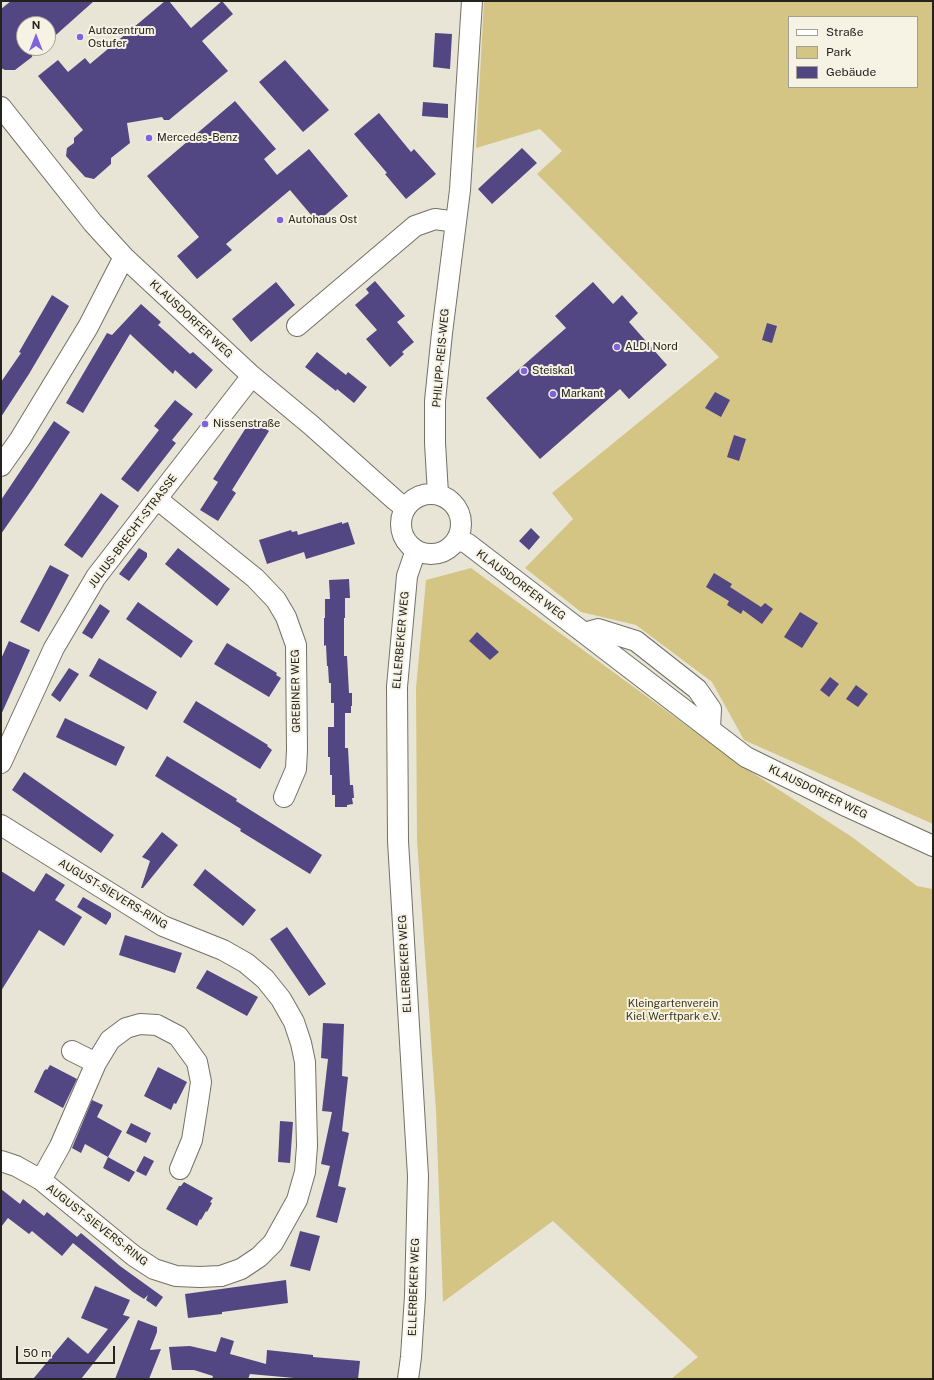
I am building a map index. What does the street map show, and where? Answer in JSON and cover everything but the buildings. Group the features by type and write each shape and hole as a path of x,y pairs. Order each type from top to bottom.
{"street":[{"name":"PHILIPP-REIS-WEG","path":"438,494 435,443 436,401 441,340 460,182 472,1"},
{"name":"KLAUSDORFER WEG","path":"1,107 93,223 124,257 252,376 406,508"},
{"path":"297,326 415,226 435,219 456,222"},
{"path":"1,466 20,439 88,327 124,257"},
{"name":"JULIUS-BRECHT-STRASSE","path":"1,763 54,648 96,577 252,376"},
{"path":"438,494 447,498 458,509 462,524 458,539 450,548 439,554 427,554 416,550 407,542 402,531 401,519 406,508 419,496 438,494"},
{"name":"GREBINER WEG","path":"156,499 254,578 276,600 286,617 296,645 297,750 296,769 284,797"},
{"name":"KLAUSDORFER WEG","path":"458,539 468,544 746,757 848,807 933,846"},
{"name":"ELLERBEKER WEG","path":"408,1379 416,1296 418,1176 398,841 397,687 407,576 416,550"},
{"name":"AUGUST-SIEVERS-RING","path":"1,825 163,926 223,950 246,963 265,979 282,999 294,1022 301,1043 305,1062 307,1146 305,1172 297,1200 273,1243 259,1257 241,1269 221,1276 176,1276 154,1269 134,1256 41,1180 16,1166 1,1161"},
{"name":"AUGUST-SIEVERS-RING","path":"41,1180 60,1146 96,1063 110,1040 126,1028 140,1024 157,1025 178,1036 197,1062 201,1082 192,1140 180,1169"},
{"path":"72,1052 96,1063"}],"green space":[{"path":"484,1 933,1 933,824 744,740 712,682 636,625 581,612 525,568 573,519 552,493 719,357 537,174 562,151 540,129 476,148"},
{"name":"Kleingartenverein Kiel Werftpark e.V.","path":"471,568 739,764 852,837 917,886 933,889 933,1379 671,1379 698,1357 553,1221 443,1302 436,1111 417,841 416,688 426,580"}],"place":[{"name":"Autozentrum Ostufer","path":"80,37"},
{"name":"Mercedes-Benz","path":"149,138"},
{"name":"Autohaus Ost","path":"280,220"},
{"name":"ALDI Nord","path":"617,347"},
{"name":"Steiskal","path":"524,371"},
{"name":"Markant","path":"553,394"},
{"name":"Nissenstraße","path":"205,424"}]}
